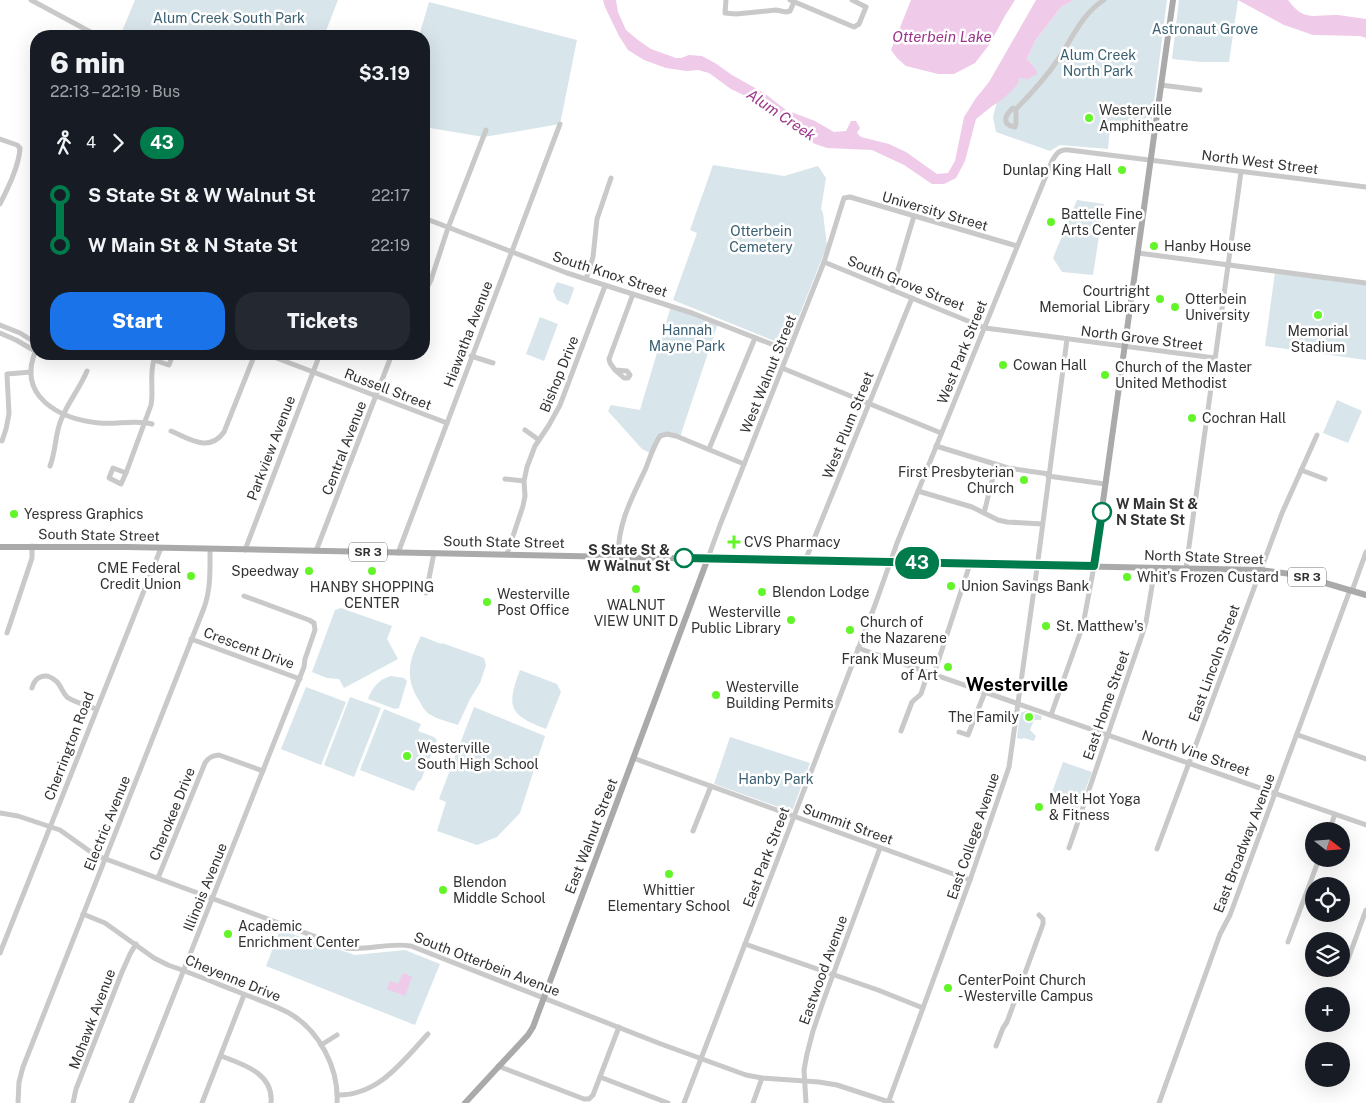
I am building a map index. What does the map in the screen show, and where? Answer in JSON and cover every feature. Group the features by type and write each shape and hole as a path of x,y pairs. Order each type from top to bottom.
{"main road":[{"path":"1094,566 1173,0"},
{"name":"South State Street","path":"0,546 1037,565"},
{"name":"East Walnut Street","path":"465,1103 528,1035 533,1027 708,558"},
{"name":"North State Street","path":"1037,565 1260,570 1298,575 1366,595"}],"street":[{"path":"31,0 87,30"},
{"path":"726,0 725,13 736,14 776,10 786,12 790,11 792,1 853,27 859,24 866,9 865,5 852,0"},
{"path":"1016,109 1034,90 1059,58 1083,19 1096,5 1104,0"},
{"path":"1161,85 1200,90"},
{"name":"Hiawatha Avenue","path":"398,553 560,124"},
{"path":"430,282 448,228 486,130"},
{"path":"0,139 17,145 20,148 20,155 0,204"},
{"name":"North West Street","path":"1057,152 1069,150 1366,187"},
{"name":"West Park Street","path":"890,562 1017,246 1057,152"},
{"path":"1186,568 1242,172"},
{"path":"586,279 594,256 597,219 611,178"},
{"name":"University Street","path":"846,197 1017,246"},
{"name":"West Walnut Street","path":"708,558 824,262 846,197"},
{"path":"892,290 914,216"},
{"name":"South Knox Street","path":"430,220 605,286 665,303 789,351"},
{"path":"1138,253 1366,283"},
{"name":"South Grove Street","path":"824,262 985,328 1067,339"},
{"name":"Bishop Drive","path":"507,554 523,506 524,481 530,456 560,405 605,286"},
{"path":"616,370 610,364 609,359 633,294"},
{"name":"West Plum Street","path":"805,561 912,298"},
{"path":"0,325 30,339"},
{"path":"0,333 30,348"},
{"path":"709,449 755,338"},
{"name":"North Grove Street","path":"1067,339 1215,358"},
{"name":"East College Avenue","path":"889,1102 1008,772 1067,339"},
{"path":"471,356 493,363"},
{"path":"33,360 30,368 31,382 38,394 49,405 64,414 96,423 145,422 152,424"},
{"path":"126,473 152,398 151,382 154,360 168,365 170,360"},
{"path":"171,431 206,444 220,438 253,360"},
{"name":"Russell Street","path":"282,360 446,424"},
{"name":"Parkview Avenue","path":"244,550 318,360"},
{"name":"Central Avenue","path":"316,551 390,360"},
{"path":"782,368 941,433"},
{"path":"50,466 57,434 64,414 87,371"},
{"path":"2,441 9,414 7,374 31,372"},
{"path":"525,430 539,440"},
{"path":"618,557 620,528 626,511 659,438 663,434 676,436 744,464"},
{"name":"East Lincoln Street","path":"1157,848 1282,513 1317,435"},
{"path":"936,446 1008,468 1105,484"},
{"path":"984,513 995,464"},
{"path":"1301,470 1325,479"},
{"path":"505,480 524,481"},
{"path":"918,491 972,507 998,520 1042,524"},
{"path":"8,633 32,558 32,546"},
{"name":"Cherrington Road","path":"0,953 161,548"},
{"name":"Electric Avenue","path":"18,1103 22,1068 207,598 210,549"},
{"name":"East Broadway Avenue","path":"1159,1103 1220,934 1230,915 1366,552"},
{"path":"426,593 434,553"},
{"name":"East Park Street","path":"684,1103 890,562"},
{"path":"901,731 912,702 921,694 931,674 970,564"},
{"path":"1052,715 1083,625 1094,566"},
{"name":"East Home Street","path":"1069,848 1144,629 1155,568"},
{"name":"Illinois Avenue","path":"131,1103 300,679 315,630 314,623 309,620 244,596"},
{"name":"Crescent Drive","path":"191,639 300,679"},
{"name":"North Vine Street","path":"858,648 1366,825"},
{"path":"32,688 37,678 42,676 48,677 57,682 63,692 70,698 96,709"},
{"path":"960,732 968,735 985,692"},
{"path":"1298,734 1366,759"},
{"name":"Cherokee Drive","path":"158,878 208,758 219,755 263,771"},
{"name":"Summit Street","path":"634,758 970,880"},
{"path":"693,831 711,786"},
{"name":"South Otterbein Avenue","path":"0,813 18,816 50,826 60,830 95,855 346,948 362,949 392,944 411,946 746,1075 838,1085 889,1102"},
{"path":"1332,822 1335,814"},
{"name":"Eastwood Avenue","path":"806,1103 804,1081 807,1054 813,1031 880,848"},
{"path":"1288,942 1316,868"},
{"path":"1350,954 1366,910"},
{"name":"Cheyenne Drive","path":"83,914 105,923 154,958 289,1014 308,1028 321,1045 334,1072 338,1096 337,1103"},
{"path":"996,1046 1007,1022 1043,924 1043,919 1039,915"},
{"name":"Mohawk Avenue","path":"73,1103 76,1089 122,972 136,944"},
{"path":"745,944 923,1008"},
{"path":"202,1103 244,995"},
{"path":"498,1066 589,1100 593,1095 619,1027"},
{"path":"338,1096 359,1093 384,1080 428,1034"},
{"path":"321,1045 337,1035"},
{"path":"221,1056 248,1066 259,1074 267,1085 271,1103"},
{"path":"600,1077 668,1103"},
{"path":"753,1103 762,1078"}],"green space":[{"name":"Alum Creek South Park","path":"135,0 338,0 326,30 122,30"},
{"name":"Alum Creek North Park","path":"1074,0 1167,0 1150,134 1110,128 1108,149 1060,145 1050,151 996,132 993,117 1002,82 1036,69 1027,59 1035,41 1061,7"},
{"name":"Astronaut Grove","path":"1179,0 1238,0 1229,62 1172,59"},
{"path":"429,2 577,40 560,124 484,137 430,128 430,30 421,30"},
{"name":"Otterbein Cemetery","path":"713,165 784,176 818,166 826,178 821,209 827,246 787,346 673,300 697,233 690,230"},
{"path":"1077,200 1104,204 1093,275 1062,272 1053,258"},
{"name":"Memorial Stadium","path":"1275,272 1366,284 1366,360 1265,346"},
{"path":"557,282 574,289 568,305 557,300 553,291"},
{"name":"Hannah Mayne Park","path":"671,306 718,323 680,437 663,434 652,454 642,449 608,411 611,405 640,410"},
{"path":"540,317 558,324 544,361 526,354"},
{"path":"1337,400 1362,411 1348,443 1323,433"},
{"path":"341,608 392,626 387,639 398,659 344,688 339,679 327,678 312,672 335,610"},
{"path":"421,636 484,658 486,665 480,683 458,725 429,714 415,693 410,677 410,669 411,661"},
{"path":"520,670 557,684 561,692 546,729 524,719 514,708 512,701 513,693"},
{"path":"391,676 404,678 407,681 399,708 395,709 368,699 377,684"},
{"path":"306,687 346,702 321,765 281,749"},
{"path":"350,697 381,708 354,777 324,765"},
{"path":"474,707 545,736 520,813 497,837 477,845 437,831 446,802 439,799"},
{"path":"384,709 421,724 418,731 437,740 421,780 414,791 360,770"},
{"path":"1026,711 1042,716 1041,720 1034,720 1030,730 1036,736 1034,741 1017,738 1020,713"},
{"name":"Hanby Park","path":"730,737 810,763 793,809 790,811 714,784"},
{"path":"1063,762 1092,772 1078,809 1050,798"},
{"path":"280,930 355,955 405,950 440,964 415,1025 266,966"}],"water":[{"name":"Alum Creek","path":"603,0 616,0 618,12 626,30 651,49 676,58 689,55 702,56 764,93 786,110 815,121 834,132 846,131 851,121 856,121 860,128 857,133 861,137 889,144 906,152 937,174 948,173 955,161 964,117 989,82 1036,0 1074,0 1061,7 1035,41 1027,59 1036,69 1037,74 1028,79 1019,78 1018,84 1003,99 976,119 965,161 956,178 944,184 932,184 904,165 872,150 827,148 815,144 799,134 771,109 731,89 709,73 698,70 687,71 666,68 644,60 628,50 619,36"},
{"name":"Otterbein Lake","path":"911,0 1015,0 989,45 975,63 954,74 938,74 906,66 891,50"},
{"path":"1238,0 1288,0 1305,15 1338,15 1366,19 1366,38 1360,36 1313,35 1284,25"},
{"path":"403,973 412,977 405,996 387,989 390,981 398,984"}],"bus line":[{"name":"43","path":"684,558 1094,566 1102,512"}],"place":[{"name":"Westerville Amphitheatre","path":"1089,118"},
{"name":"Dunlap King Hall","path":"1122,170"},
{"name":"Battelle Fine Arts Center","path":"1051,222"},
{"name":"Hanby House","path":"1154,246"},
{"name":"Courtright Memorial Library","path":"1160,299"},
{"name":"Otterbein University","path":"1175,307"},
{"name":"Memorial Stadium","path":"1318,315"},
{"name":"Cowan Hall","path":"1003,365"},
{"name":"Church of the Master United Methodist","path":"1105,375"},
{"name":"Cochran Hall","path":"1192,418"},
{"name":"First Presbyterian Church","path":"1024,480"},
{"name":"W Main St & N State St","path":"1102,512"},
{"name":"Yespress Graphics","path":"14,514"},
{"name":"CVS Pharmacy","path":"734,542"},
{"name":"S State St & W Walnut St","path":"684,558"},
{"name":"Speedway","path":"309,571"},
{"name":"HANBY SHOPPING CENTER","path":"372,571"},
{"name":"CME Federal Credit Union","path":"191,576"},
{"name":"Whit's Frozen Custard","path":"1127,577"},
{"name":"Union Savings Bank","path":"951,586"},
{"name":"WALNUT VIEW UNIT D","path":"636,589"},
{"name":"Blendon Lodge","path":"762,592"},
{"name":"Westerville Post Office","path":"487,602"},
{"name":"Westerville Public Library","path":"791,620"},
{"name":"St. Matthew's","path":"1046,626"},
{"name":"Church of the Nazarene","path":"850,630"},
{"name":"Frank Museum of Art","path":"948,667"},
{"name":"Westerville Building Permits","path":"716,695"},
{"name":"The Family","path":"1029,717"},
{"name":"Westerville South High School","path":"407,756"},
{"name":"Melt Hot Yoga & Fitness","path":"1039,807"},
{"name":"Whittier Elementary School","path":"669,874"},
{"name":"Blendon Middle School","path":"443,890"},
{"name":"Academic Enrichment Center","path":"228,934"},
{"name":"CenterPoint Church - Westerville Campus","path":"948,988"}],"district":[{"name":"Westerville","path":"1017,684"}]}
